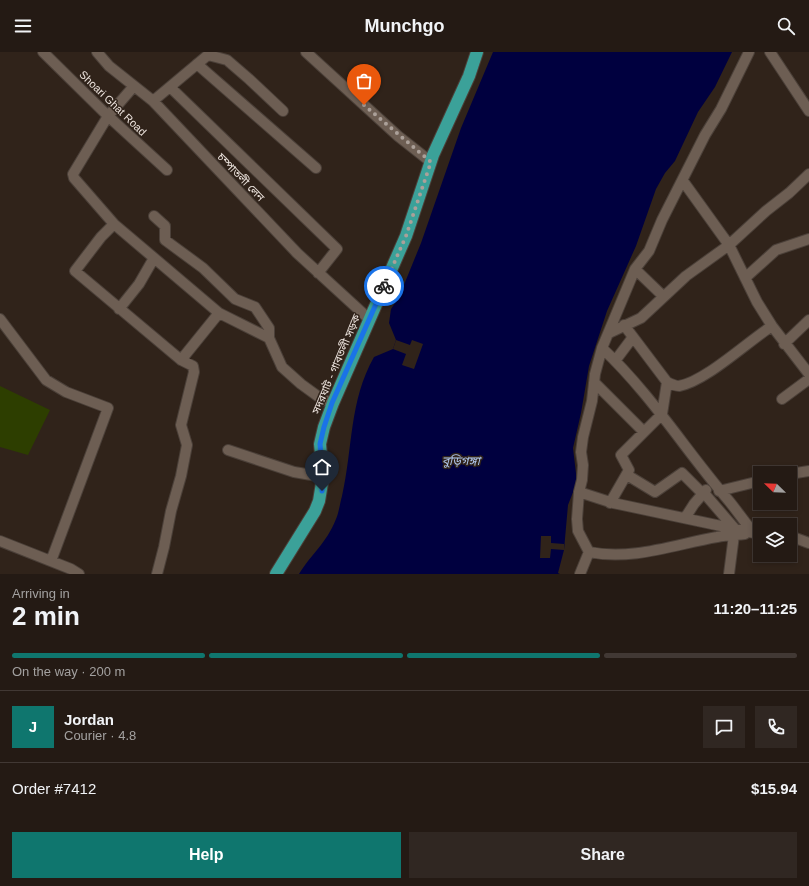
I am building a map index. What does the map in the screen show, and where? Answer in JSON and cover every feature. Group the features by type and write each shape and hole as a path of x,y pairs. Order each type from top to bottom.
{"highway":[{"name":"সদরঘাট - গাবতলী সড়ক","path":"276,574 315,511 322,491 323,477 320,444 332,403 406,236 445,124 469,76 477,52"}],"street":[{"name":"Shoari Ghat Road","path":"43,52 108,116 167,170"},
{"name":"চম্পাতলী লেন","path":"97,52 109,66 153,102 296,253 369,320"},
{"path":"306,52 398,136 431,162"},
{"path":"735,532 658,550 605,556 590,552 578,531 576,518 582,480 583,465 581,452 583,437 592,400 595,374 602,348 635,269 649,251 705,135 722,109 749,52"},
{"path":"770,52 809,111"},
{"path":"153,102 207,54 227,60 283,111"},
{"path":"197,64 316,168"},
{"path":"134,86 108,116 73,174 74,178 114,224 219,313 269,338"},
{"path":"170,87 337,249 318,273"},
{"path":"609,333 641,318 686,276 729,244 809,174"},
{"path":"682,181 729,244 745,278 772,326 784,344 809,374"},
{"path":"154,216 165,226 165,240 203,268 235,299 255,307 269,328 269,338 282,367 323,400 332,403"},
{"path":"114,224 101,237 75,271 118,309 182,360 193,366 194,372 182,425 187,445 157,574"},
{"path":"745,278 776,250 809,239"},
{"path":"118,309 139,284 154,258"},
{"path":"635,269 663,296"},
{"path":"182,360 219,313"},
{"path":"0,319 46,380 66,392 108,408 51,561"},
{"path":"784,344 809,320"},
{"path":"624,326 667,382 677,386 698,380 756,336 772,326"},
{"path":"616,360 633,337"},
{"path":"602,348 616,360 662,414 716,487 753,528"},
{"path":"782,400 809,379"},
{"path":"610,502 629,470 621,455 662,414 667,382"},
{"path":"595,383 644,432"},
{"path":"228,450 294,472 323,477"},
{"path":"797,473 809,472"},
{"path":"626,475 655,492 682,473 703,494 735,532 729,574"},
{"path":"685,518 703,494 716,487 753,481"},
{"path":"579,492 610,502 685,518 735,532 753,532"},
{"path":"797,539 809,544"},
{"path":"0,541 71,568 79,574"},
{"path":"580,574 590,552"}],"green space":[{"path":"0,386 50,410 28,455 0,447"}],"water":[{"name":"বুড়িগঙ্গা","path":"493,52 732,52 715,87 698,112 675,161 665,173 656,189 636,246 607,311 589,366 573,448 577,482 568,505 564,550 558,573 560,574 299,574 328,535 337,516 346,478 353,425 360,391 374,357 393,349 396,340 389,323 391,309 399,297 421,243 461,128"}],"pier":[{"path":"396,340 410,345 412,340 423,344 414,369 402,365 406,354 393,349"},
{"path":"541,536 551,536 551,543 564,544 564,550 551,549 550,558 540,558"}],"way so far":[{"path":"364,105 398,136 431,162 406,236 384,286"}],"route":[{"path":"322,491 323,477 320,444 324,427 332,403 384,286"}]}
